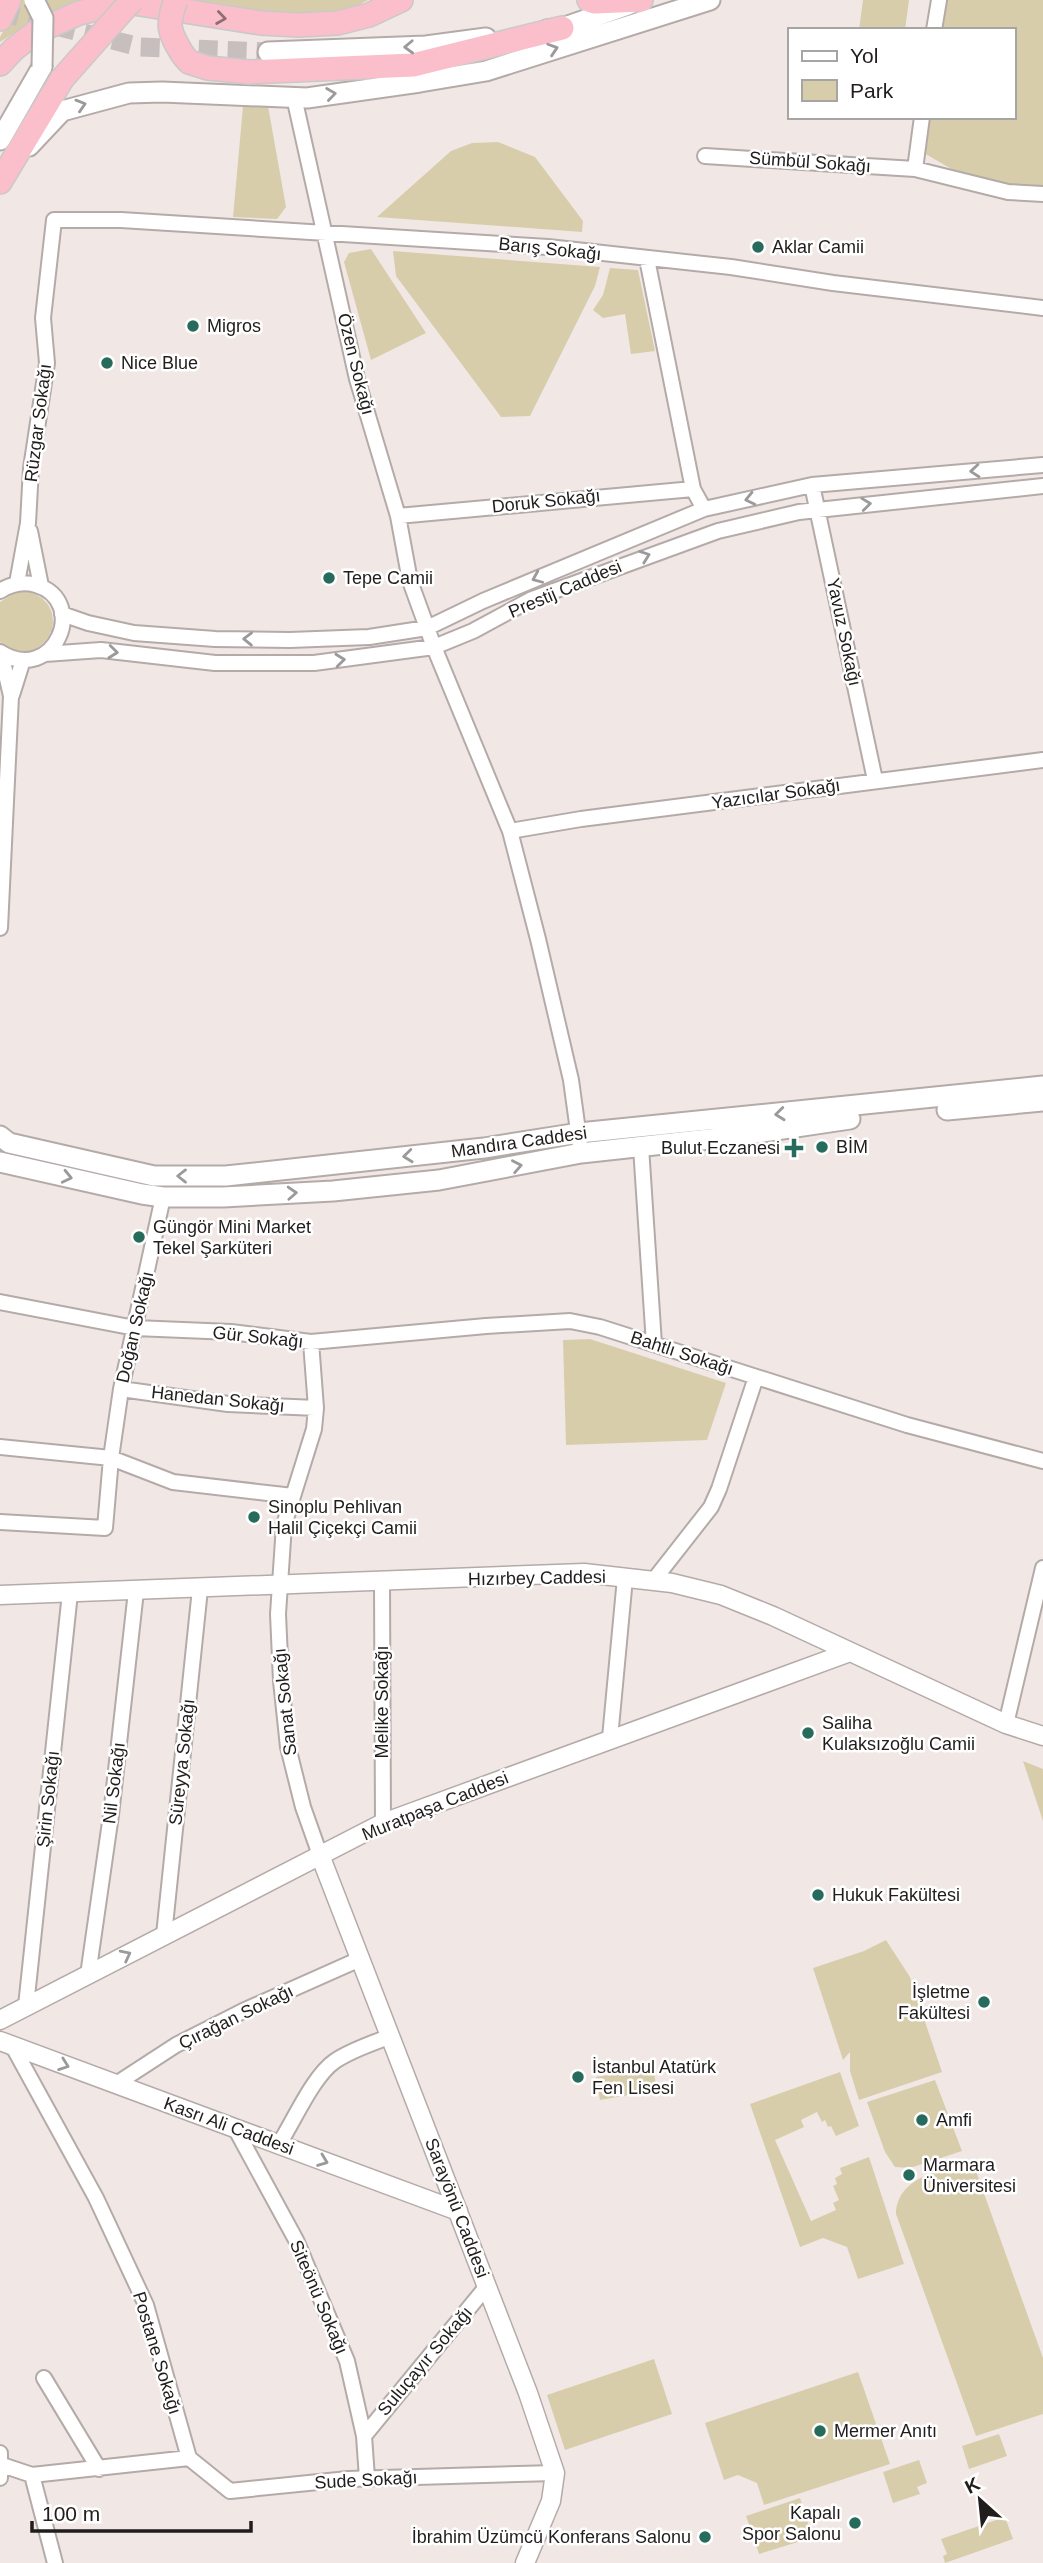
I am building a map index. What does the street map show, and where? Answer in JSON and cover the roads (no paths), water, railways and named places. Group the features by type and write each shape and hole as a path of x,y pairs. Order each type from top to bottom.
{"highway":[{"path":"0,19 9,0"},
{"path":"0,184 62,79 132,0"},
{"path":"176,0 169,18 170,33 189,62 208,68 249,72 413,65 562,28"},
{"path":"0,64 36,32 79,13 127,2 261,23 338,23 369,15 401,0"},
{"path":"592,1 642,0"}],"main road":[{"path":"0,140 41,67 43,18 34,0"},
{"path":"268,52 426,46 562,28 642,0"},
{"path":"0,184 33,140 62,111 88,103 129,93 162,92 294,97 382,88 486,71 710,0"},
{"name":"Mandıra Caddesi","path":"0,1136 9,1143 154,1176 226,1176 484,1148 580,1143 1043,1086"},
{"name":"Mandıra Caddesi","path":"0,1162 163,1197 223,1197 333,1191 439,1180 580,1143 641,1147 849,1119 1043,1101"}],"street":[{"path":"934,28 939,0"},
{"name":"Özen Sokağı","path":"294,97 357,379 398,516 410,580 434,647 510,831 565,1054 580,1143"},
{"path":"922,119 915,169 1009,192 1043,194"},
{"name":"Sümbül Sokağı","path":"705,156 915,169"},
{"name":"Barış Sokağı","path":"54,220 121,220 516,244 731,267 1043,308"},
{"name":"Rüzgar Sokağı","path":"17,583 28,523 31,468 47,363 43,318 54,220"},
{"path":"647,259 693,489 704,509"},
{"name":"Prestij Caddesi","path":"62,614 88,624 134,633 215,639 369,637 427,628 495,596 704,509 813,485 1043,465"},
{"name":"Yavuz Sokağı","path":"813,485 875,780"},
{"name":"Prestij Caddesi","path":"23,660 45,654 101,650 215,663 314,663 434,647 473,631 532,598 718,531 818,510 1043,486"},
{"name":"Doruk Sokağı","path":"398,516 693,489"},
{"path":"28,523 41,586"},
{"path":"0,591 17,583 29,583 41,586 58,603 62,614 60,637 54,647 45,654"},
{"path":"1,652 23,660 11,696"},
{"path":"0,928 11,696 1,652"},
{"name":"Yazıcılar Sokağı","path":"510,831 581,819 1043,760"},
{"path":"641,1147 654,1344"},
{"name":"Doğan Sokağı","path":"0,1522 105,1528 121,1389 163,1197"},
{"name":"Gür Sokağı","path":"0,1302 135,1328 231,1332 312,1342 316,1408 314,1429 284,1525 280,1586"},
{"name":"Bahtlı Sokağı","path":"312,1342 570,1321 600,1327 907,1425 1043,1461"},
{"path":"653,1581 711,1507 756,1377"},
{"name":"Hanedan Sokağı","path":"121,1389 228,1404 316,1408"},
{"path":"0,1447 111,1458 173,1482 293,1496"},
{"path":"1006,1724 1043,1568"},
{"name":"Hızırbey Caddesi","path":"0,1595 584,1573 672,1583 720,1595 773,1616 1006,1724 1043,1737"},
{"path":"610,1738 625,1578"},
{"name":"Melike Sokağı","path":"382,1582 383,1823"},
{"name":"Sanat Sokağı","path":"280,1586 278,1614 281,1681 288,1747 303,1807 320,1855"},
{"name":"Süreyya Sokağı","path":"164,1935 200,1589"},
{"name":"Nil Sokağı","path":"88,1975 111,1815 135,1591"},
{"name":"Şirin Sokağı","path":"26,2006 70,1593"},
{"name":"Muratpaşa Caddesi","path":"0,2020 383,1823 850,1652"},
{"name":"Sarayönü Caddesi","path":"320,1855 528,2393 555,2473 551,2501 525,2563"},
{"name":"Çırağan Sokağı","path":"116,2084 176,2045 243,2011 360,1959"},
{"path":"279,2144 297,2116 306,2094 331,2063 391,2036"},
{"name":"Kasrı Ali Caddesi","path":"6,2043 458,2211"},
{"name":"Postane Sokağı","path":"6,2043 96,2198 146,2305 189,2458"},
{"name":"Siteönü Sokağı","path":"235,2128 296,2240 347,2361 363,2436 367,2478"},
{"name":"Suluçayır Sokağı","path":"363,2436 487,2286"},
{"path":"44,2378 99,2469"},
{"path":"1,2465 32,2475 189,2458"},
{"name":"Sude Sokağı","path":"189,2458 230,2491 367,2478 555,2473"},
{"path":"32,2475 55,2563"}],"tunnel":[{"path":"0,12 140,47 268,52"}],"place":[{"name":"Aklar Camii","path":"758,247"},
{"name":"Migros","path":"193,326"},
{"name":"Nice Blue","path":"107,363"},
{"name":"Tepe Camii","path":"329,578"},
{"name":"BİM","path":"822,1147"},
{"name":"Bulut Eczanesi","path":"794,1148"},
{"name":"Güngör Mini Market Tekel Şarküteri","path":"139,1237"},
{"name":"Sinoplu Pehlivan Halil Çiçekçi Camii","path":"254,1517"},
{"name":"Saliha Kulaksızoğlu Camii","path":"808,1733"},
{"name":"Hukuk Fakültesi","path":"818,1895"},
{"name":"İşletme Fakültesi","path":"984,2002"},
{"name":"İstanbul Atatürk Fen Lisesi","path":"578,2077"},
{"name":"Amfi","path":"922,2120"},
{"name":"Marmara Üniversitesi","path":"909,2175"},
{"name":"Mermer Anıtı","path":"820,2431"},
{"name":"Kapalı Spor Salonu","path":"855,2523"},
{"name":"İbrahim Üzümcü Konferans Salonu","path":"705,2537"}]}
